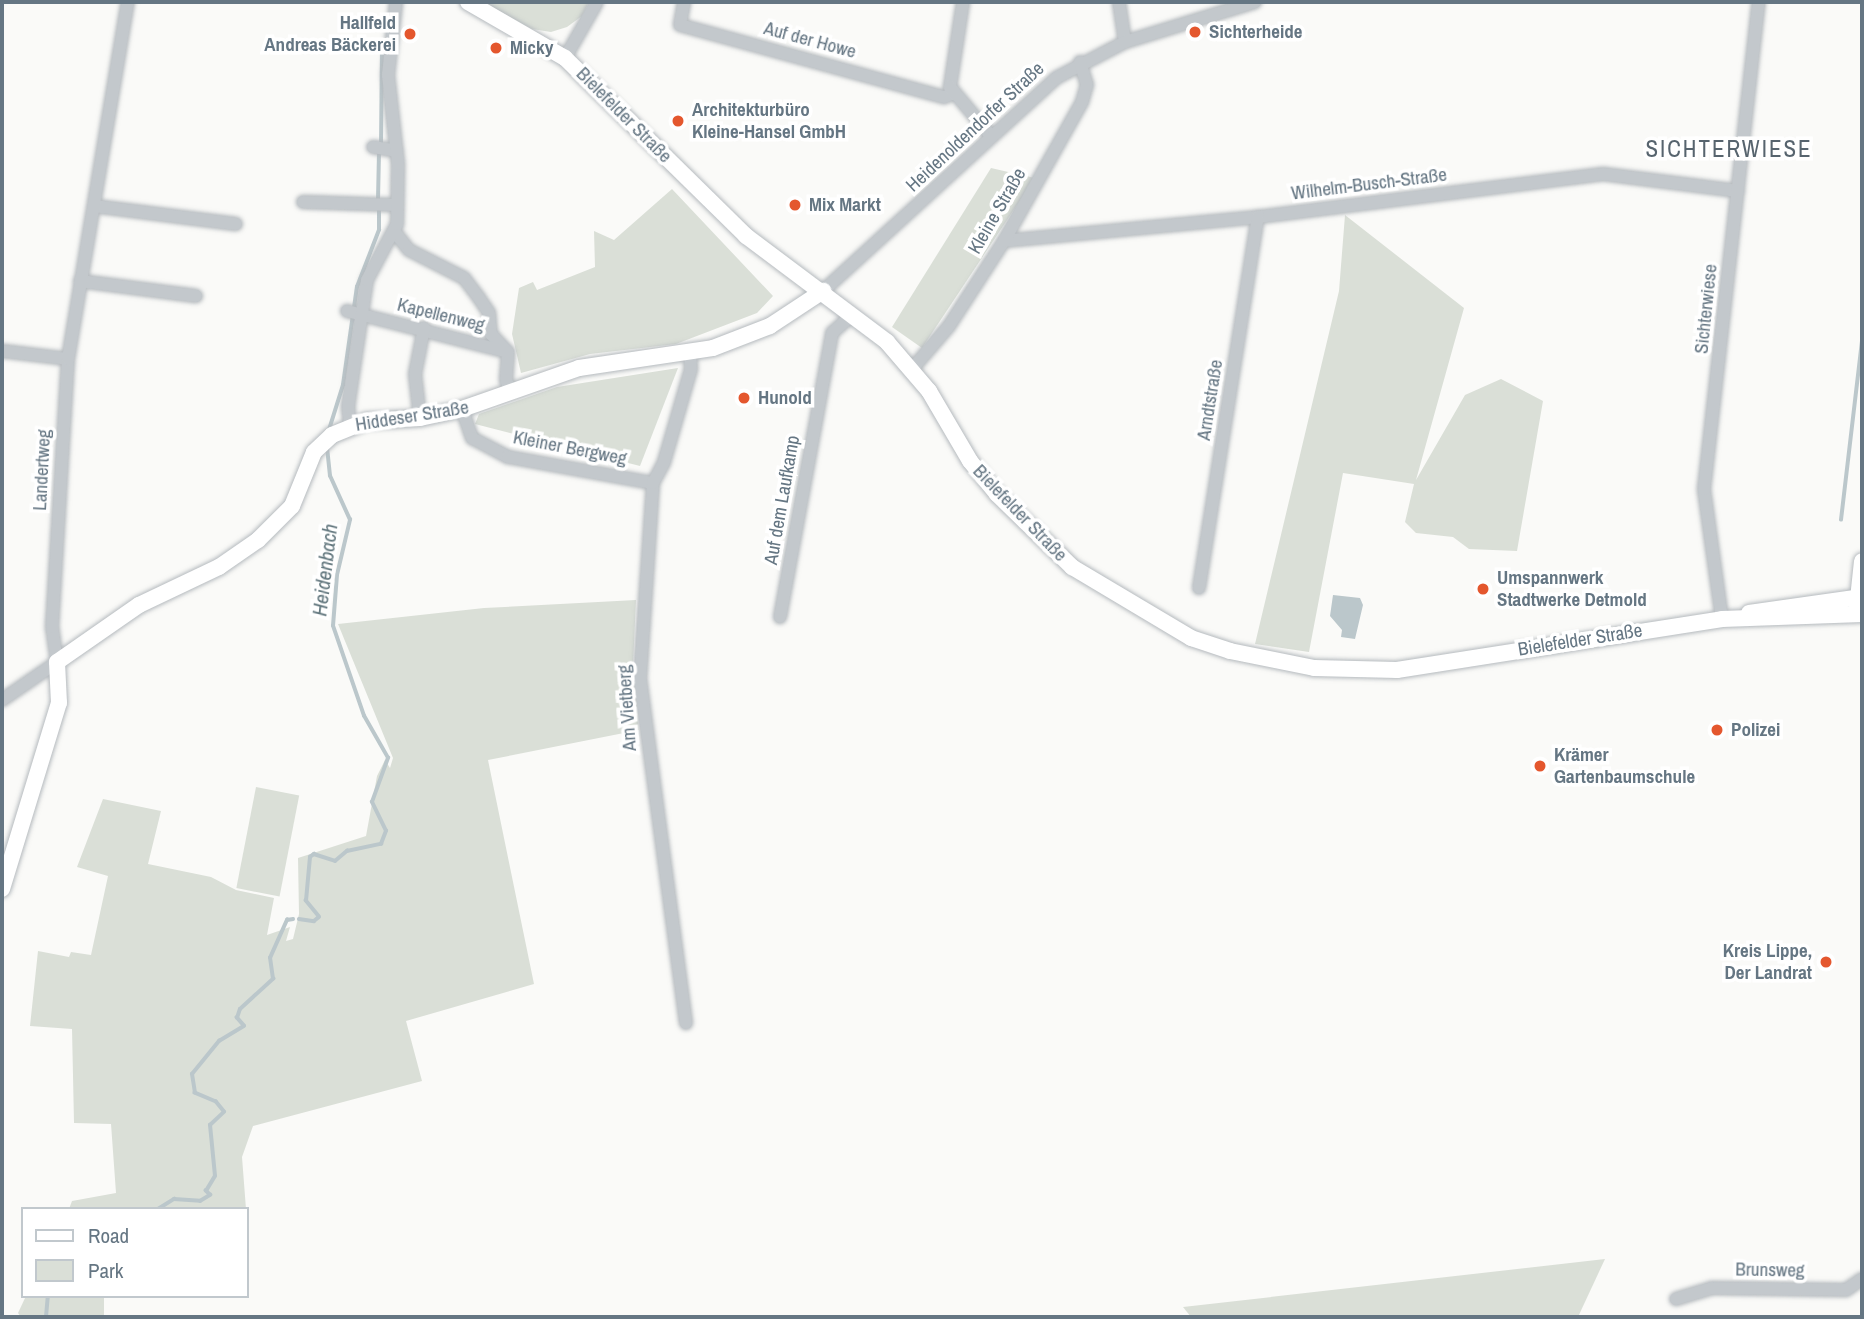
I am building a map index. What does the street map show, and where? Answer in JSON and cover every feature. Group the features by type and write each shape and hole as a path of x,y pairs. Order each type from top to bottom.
{"main road":[{"name":"Bielefelder Straße","path":"468,2 565,58 736,227 823,291 912,368 997,494 1072,567 1191,638 1230,651 1317,669 1397,670 1726,619 1860,605"},
{"name":"Hiddeser Straße","path":"57,662 139,605 247,549 292,506 327,439 350,425 420,418 461,409 579,368 690,352 770,326 823,291"},
{"path":"1860,605 1862,561"},
{"path":"2,889 59,703 57,662"}],"street":[{"name":"Landertweg","path":"57,662 52,627 68,359 128,2"},
{"path":"396,2 381,76 397,150 384,205 394,231 409,250 464,278 489,313 491,334 508,352 506,380 511,392"},
{"path":"565,58 597,2"},
{"name":"Auf der Howe","path":"684,2 680,25 944,97 952,94"},
{"path":"964,2 950,78 952,94 991,136"},
{"path":"1119,2 1125,43"},
{"name":"Heidenoldendorfer Straße","path":"823,291 1040,91 1080,62 1125,43 1255,2"},
{"name":"Sichterwiese","path":"1726,619 1704,489 1759,2"},
{"name":"Kleine Straße","path":"912,368 949,326 1004,241 1082,102 1087,85 1080,62"},
{"path":"377,148 397,150"},
{"name":"Wilhelm-Busch-Straße","path":"1004,241 1258,217 1603,174 1738,191"},
{"path":"303,202 384,205"},
{"path":"94,206 236,224"},
{"name":"Arndtstraße","path":"1199,589 1258,217"},
{"path":"350,425 348,407 367,279 394,231"},
{"path":"80,281 196,296"},
{"name":"Kapellenweg","path":"347,311 424,328 508,352"},
{"name":"Auf dem Laufkamp","path":"780,617 832,332 852,315"},
{"path":"420,418 415,374 424,328"},
{"path":"2,351 68,359"},
{"name":"Am Vietberg","path":"686,1023 640,679 653,483 664,462 691,369 690,352"},
{"name":"Kleiner Bergweg","path":"461,409 472,439 508,457 653,483"},
{"path":"2,700 57,662"},
{"name":"Brunsweg","path":"1676,1299 1711,1287 1846,1290 1862,1279"}],"green space":[{"path":"482,2 589,2 582,16 567,27 551,32 532,29"},
{"path":"991,168 1035,178 922,348 892,327"},
{"path":"672,189 773,296 757,313 676,344 590,354 521,373 512,334 519,288 533,282 537,290 595,267 594,231 614,240"},
{"path":"1345,215 1464,308 1416,480 1465,395 1501,379 1543,401 1517,551 1469,549 1453,537 1416,533 1405,522 1414,484 1343,473 1309,652 1255,644 1339,291"},
{"path":"678,368 640,466 475,424 479,414 557,387"},
{"path":"636,600 633,665 639,730 488,760 534,984 406,1021 422,1081 253,1126 242,1157 246,1207 70,1207 72,1201 116,1193 111,1124 74,1123 72,1029 30,1026 38,951 69,957 71,952 91,955 108,876 77,867 103,799 161,811 148,864 211,877 236,890 274,898 267,935 290,927 286,941 293,939 299,914 298,858 366,836 377,776 385,760 390,768 393,758 338,624 484,608"},
{"path":"256,787 299,795 280,897 236,888"},
{"path":"1605,1259 1578,1317 1191,1317 1183,1307"},
{"path":"25,1298 104,1298 104,1317 21,1317 18,1313"}],"shaded area":[{"path":"1333,595 1360,598 1363,605 1355,639 1341,637 1342,630 1330,616"}],"waterway":[{"name":"Heidenbach","path":"381,145 382,47"},
{"name":"Heidenbach","path":"378,200 379,152"},
{"name":"Heidenbach","path":"328,433 343,385 357,287 379,230 379,208"},
{"path":"1841,520 1862,341"},
{"name":"Heidenbach","path":"299,919 314,921 319,917 306,901 310,857 314,854 335,861 347,851 381,844 386,831 372,802 388,758 364,716 333,626 337,575 350,520 330,476 327,447"},
{"name":"Heidenbach","path":"161,1207 174,1199 200,1201 210,1195 206,1191 215,1176 210,1125 224,1112 216,1102 195,1093 192,1074 219,1041 244,1026 237,1018 240,1009 273,979 270,958 287,920 293,919"},
{"name":"Heidenbach","path":"46,1317 48,1298"}],"place":[{"name":"Sichterheide","path":"1195,32"},
{"name":"Hallfeld Andreas Bäckerei","path":"410,34"},
{"name":"Micky","path":"496,48"},
{"name":"Architekturbüro Kleine-Hansel GmbH","path":"678,121"},
{"name":"Mix Markt","path":"795,205"},
{"name":"Hunold","path":"744,398"},
{"name":"Umspannwerk Stadtwerke Detmold","path":"1483,589"},
{"name":"Polizei","path":"1717,730"},
{"name":"Krämer Gartenbaumschule","path":"1540,766"},
{"name":"Kreis Lippe, Der Landrat","path":"1826,962"}],"district":[{"name":"SICHTERWIESE","path":"1729,149"}]}
